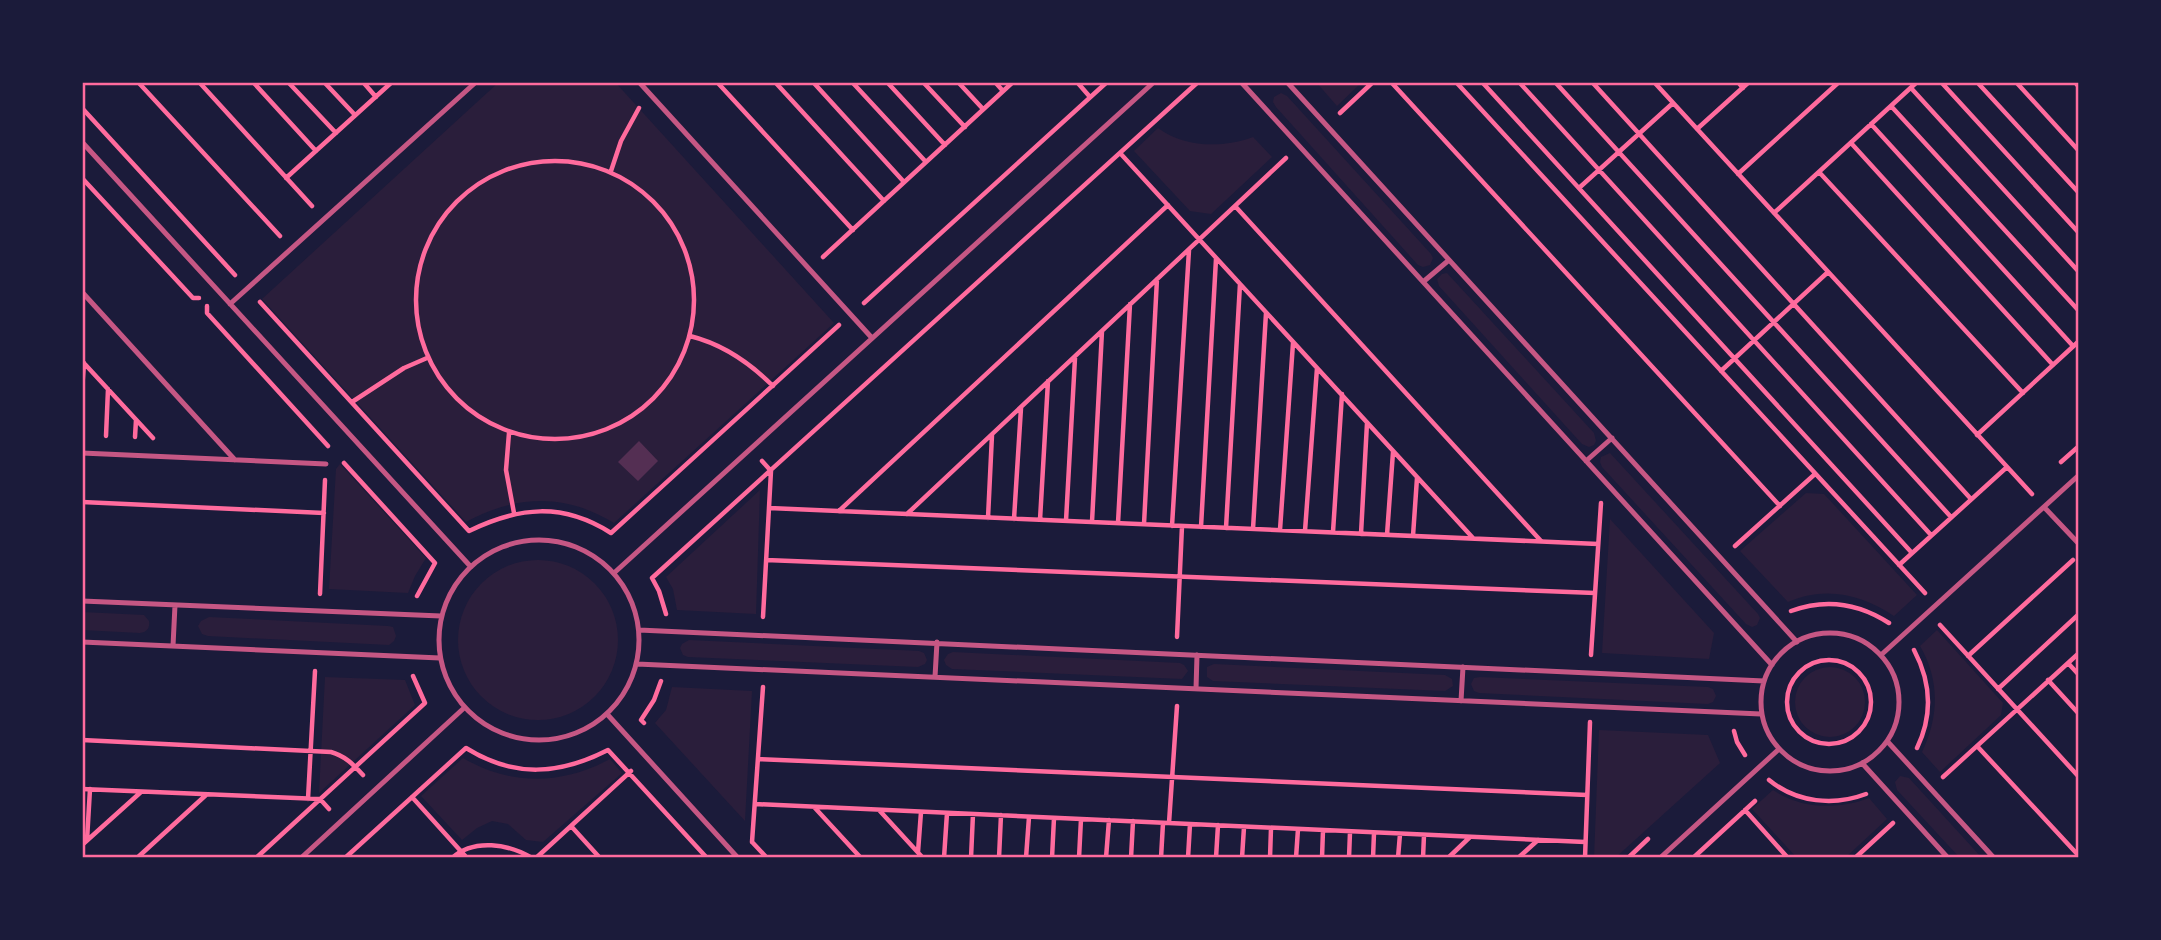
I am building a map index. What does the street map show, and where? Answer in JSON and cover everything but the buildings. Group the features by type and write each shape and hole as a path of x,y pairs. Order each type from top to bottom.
{"lane":[{"path":"230,304 476,82"},
{"path":"639,82 872,338"},
{"path":"614,573 1154,82"},
{"path":"1241,82 1772,665"},
{"path":"1287,82 1797,642"},
{"path":"82,142 471,567"},
{"path":"1423,282 1449,260"},
{"path":"82,292 235,460"},
{"path":"1586,461 1612,438"},
{"path":"82,453 326,464"},
{"path":"1881,655 2079,475"},
{"path":"2044,506 2079,544"},
{"path":"544,540 582,549 614,573 631,599 639,630 639,647 630,682 607,714 577,733 560,738 534,740 508,736 492,729 464,708 445,676 439,644 441,616 448,598 471,567 487,554 505,546 544,540"},
{"path":"82,601 441,616"},
{"path":"173,646 175,605"},
{"path":"639,630 1764,681"},
{"path":"1819,634 1846,635 1859,639 1881,655 1895,678 1899,705 1897,719 1887,741 1877,753 1862,763 1840,771 1813,770 1788,758 1770,738 1761,714 1760,699 1764,681 1783,651 1797,642 1819,634"},
{"path":"82,642 440,658"},
{"path":"935,677 937,642"},
{"path":"1196,689 1198,654"},
{"path":"636,664 1761,714"},
{"path":"1461,701 1463,667"},
{"path":"301,858 464,708"},
{"path":"607,714 737,857"},
{"path":"1887,741 1994,858"},
{"path":"1660,858 1779,749"},
{"path":"1862,763 1948,858"}],"path":[{"path":"138,82 291,249"},
{"path":"199,82 324,219"},
{"path":"253,82 316,151"},
{"path":"288,82 336,134"},
{"path":"324,82 355,116"},
{"path":"363,82 376,97"},
{"path":"286,178 392,82"},
{"path":"717,82 853,230"},
{"path":"775,82 884,201"},
{"path":"813,82 904,182"},
{"path":"852,82 926,162"},
{"path":"887,82 944,145"},
{"path":"923,82 965,127"},
{"path":"958,82 983,110"},
{"path":"995,82 1003,91"},
{"path":"809,269 1013,82"},
{"path":"1077,82 1090,97"},
{"path":"666,617 659,591 652,578 1198,82"},
{"path":"1336,116 1373,82"},
{"path":"1391,82 1780,506"},
{"path":"1456,82 1928,596"},
{"path":"1482,82 1912,553"},
{"path":"1519,82 1931,535"},
{"path":"1555,82 1951,517"},
{"path":"1592,82 1971,499"},
{"path":"1654,82 2026,488"},
{"path":"1738,82 1743,88"},
{"path":"1697,130 1749,82"},
{"path":"1738,174 1839,82"},
{"path":"1774,213 1917,82"},
{"path":"1941,82 2079,233"},
{"path":"1977,82 2079,193"},
{"path":"2016,82 2079,151"},
{"path":"2075,82 2079,87"},
{"path":"1911,88 2079,272"},
{"path":"611,172 621,141 649,93"},
{"path":"1579,188 1673,103"},
{"path":"1891,106 2079,311"},
{"path":"82,108 469,531 514,513 533,511 578,516 611,533"},
{"path":"1871,124 2073,346"},
{"path":"1851,143 2053,365"},
{"path":"1120,153 1474,538"},
{"path":"906,514 1288,155"},
{"path":"571,161 611,172 645,192 671,222 689,257 695,296 690,336 671,378 640,411 610,428 599,433 554,440 509,433 475,416 447,390 427,358 416,318 416,276 430,236 455,202 489,176 528,162 571,161"},
{"path":"1819,172 2023,393"},
{"path":"82,178 193,298 207,299 207,313 435,563 416,599"},
{"path":"839,511 1168,205"},
{"path":"1235,206 1542,542"},
{"path":"1172,526 1189,248"},
{"path":"1201,527 1216,257"},
{"path":"1721,371 1828,272"},
{"path":"1144,524 1157,279"},
{"path":"1226,528 1240,284"},
{"path":"1118,523 1130,304"},
{"path":"1253,529 1266,312"},
{"path":"1092,522 1102,330"},
{"path":"690,336 711,341 729,350 773,386"},
{"path":"1280,530 1293,341"},
{"path":"1977,435 2079,341"},
{"path":"1066,521 1075,356"},
{"path":"352,402 404,368 427,358"},
{"path":"83,362 170,457"},
{"path":"82,390 83,362"},
{"path":"1305,531 1317,368"},
{"path":"1040,520 1048,381"},
{"path":"105,454 108,389"},
{"path":"1333,532 1342,394"},
{"path":"1014,519 1021,407"},
{"path":"1361,534 1367,422"},
{"path":"509,433 506,470 514,513"},
{"path":"988,518 992,434"},
{"path":"750,448 771,471 762,635"},
{"path":"1387,535 1393,450"},
{"path":"320,594 326,464"},
{"path":"1899,565 2007,467"},
{"path":"1730,550 1815,474"},
{"path":"1413,536 1418,477"},
{"path":"1591,660 1601,499"},
{"path":"82,502 324,513"},
{"path":"769,508 1598,544"},
{"path":"1177,640 1182,526"},
{"path":"1968,656 2079,555"},
{"path":"766,560 1595,593"},
{"path":"1787,613 1819,604 1842,604 1865,609 1894,627"},
{"path":"1998,689 2079,614"},
{"path":"1936,621 2079,777"},
{"path":"1911,645 1925,676 1928,699 1927,722 1914,752"},
{"path":"1930,789 2079,653"},
{"path":"1819,661 1845,663 1857,670 1866,680 1871,706 1868,719 1860,730 1836,743 1821,743 1808,738 1797,729 1787,702 1790,688 1797,676 1819,661"},
{"path":"2068,663 2079,675"},
{"path":"737,857 752,842 763,669"},
{"path":"307,799 315,671"},
{"path":"256,858 425,703 413,675"},
{"path":"641,720 654,700 662,678"},
{"path":"2048,681 2079,714"},
{"path":"1161,858 1172,777 1178,702"},
{"path":"1585,858 1590,721"},
{"path":"1734,727 1737,742 1752,764"},
{"path":"82,740 341,754 376,789"},
{"path":"1978,746 2079,856"},
{"path":"345,858 466,748 499,764 544,771 577,764 608,750 707,858"},
{"path":"452,858 460,850 498,845 517,849 534,858 646,757"},
{"path":"758,759 1587,795"},
{"path":"1762,774 1780,789 1809,799 1840,801 1870,793"},
{"path":"82,789 320,799 341,821"},
{"path":"87,841 90,789"},
{"path":"82,845 142,791"},
{"path":"1693,858 1764,792"},
{"path":"137,858 207,794"},
{"path":"1730,794 1785,857"},
{"path":"412,797 467,858"},
{"path":"755,804 1585,842"},
{"path":"815,807 861,858"},
{"path":"879,810 923,858"},
{"path":"918,852 921,812"},
{"path":"944,858 947,813"},
{"path":"971,858 973,814"},
{"path":"999,858 1001,815"},
{"path":"1026,858 1029,817"},
{"path":"1052,858 1054,818"},
{"path":"1079,858 1081,819"},
{"path":"1107,858 1109,820"},
{"path":"1131,858 1133,821"},
{"path":"1858,857 1895,821"},
{"path":"1188,858 1190,824"},
{"path":"1216,858 1218,825"},
{"path":"571,826 600,858"},
{"path":"1242,858 1244,827"},
{"path":"1270,858 1271,828"},
{"path":"1296,858 1298,829"},
{"path":"1322,858 1323,830"},
{"path":"1349,858 1350,831"},
{"path":"1373,858 1374,833"},
{"path":"1398,858 1400,834"},
{"path":"1423,858 1424,835"},
{"path":"1448,858 1471,837"},
{"path":"1518,858 1538,840"}],"shaded area":[{"path":"499,82 615,82 834,323 614,523 577,506 540,501 503,507 466,522 262,299"},
{"path":"1316,82 1362,82 1337,106"},
{"path":"1281,93 1287,96 1431,254 1433,258 1430,265 1418,265 1276,107 1274,97"},
{"path":"1158,128 1192,143 1229,143 1253,137 1272,157 1211,214 1190,211 1134,151"},
{"path":"1447,273 1594,433 1594,445 1589,447 1582,444 1439,286 1437,279"},
{"path":"1610,453 1758,614 1760,618 1757,625 1752,627 1746,624 1602,467 1601,457"},
{"path":"340,464 426,558 408,593 329,589 336,469"},
{"path":"760,490 756,614 677,610 673,589 666,577"},
{"path":"1806,493 1824,494 1917,595 1894,616 1869,602 1842,595 1816,594 1788,602 1740,551"},
{"path":"1610,519 1714,633 1709,659 1602,653"},
{"path":"538,560 569,566 595,583 612,609 618,640 612,671 595,697 569,714 538,720 507,714 481,697 464,671 458,640 464,609 481,583 507,566"},
{"path":"82,612 144,615 149,626 146,631 140,633 82,630"},
{"path":"209,617 388,626 393,627 396,636 389,645 208,636 202,634 198,626"},
{"path":"1937,630 2003,703 2001,715 1940,772 1922,752 1932,725 1935,699 1931,672 1920,646"},
{"path":"689,640 919,651 924,653 927,660 918,667 688,657 683,655 680,648"},
{"path":"953,652 1180,663 1188,671 1182,679 952,669 944,660"},
{"path":"1214,664 1445,675 1452,679 1453,686 1445,691 1213,681 1207,677 1207,667"},
{"path":"1830,667 1855,677 1865,702 1855,727 1830,737 1805,727 1795,702 1805,677"},
{"path":"325,677 405,680 415,705 319,793"},
{"path":"1474,678 1708,687 1713,689 1716,696 1713,702 1708,704 1479,693 1474,691 1471,684"},
{"path":"672,687 752,691 745,821 655,723 666,710"},
{"path":"1599,730 1708,735 1720,763 1615,858 1594,858"},
{"path":"463,758 499,774 536,779 574,774 610,759 622,773 543,842 526,840 508,824 492,821 477,828 462,840 421,796"},
{"path":"1900,776 1909,778 1982,858 1960,858 1897,790 1895,782"},
{"path":"1773,790 1795,801 1820,806 1869,798 1887,819 1845,858 1797,858 1752,809"}]}
